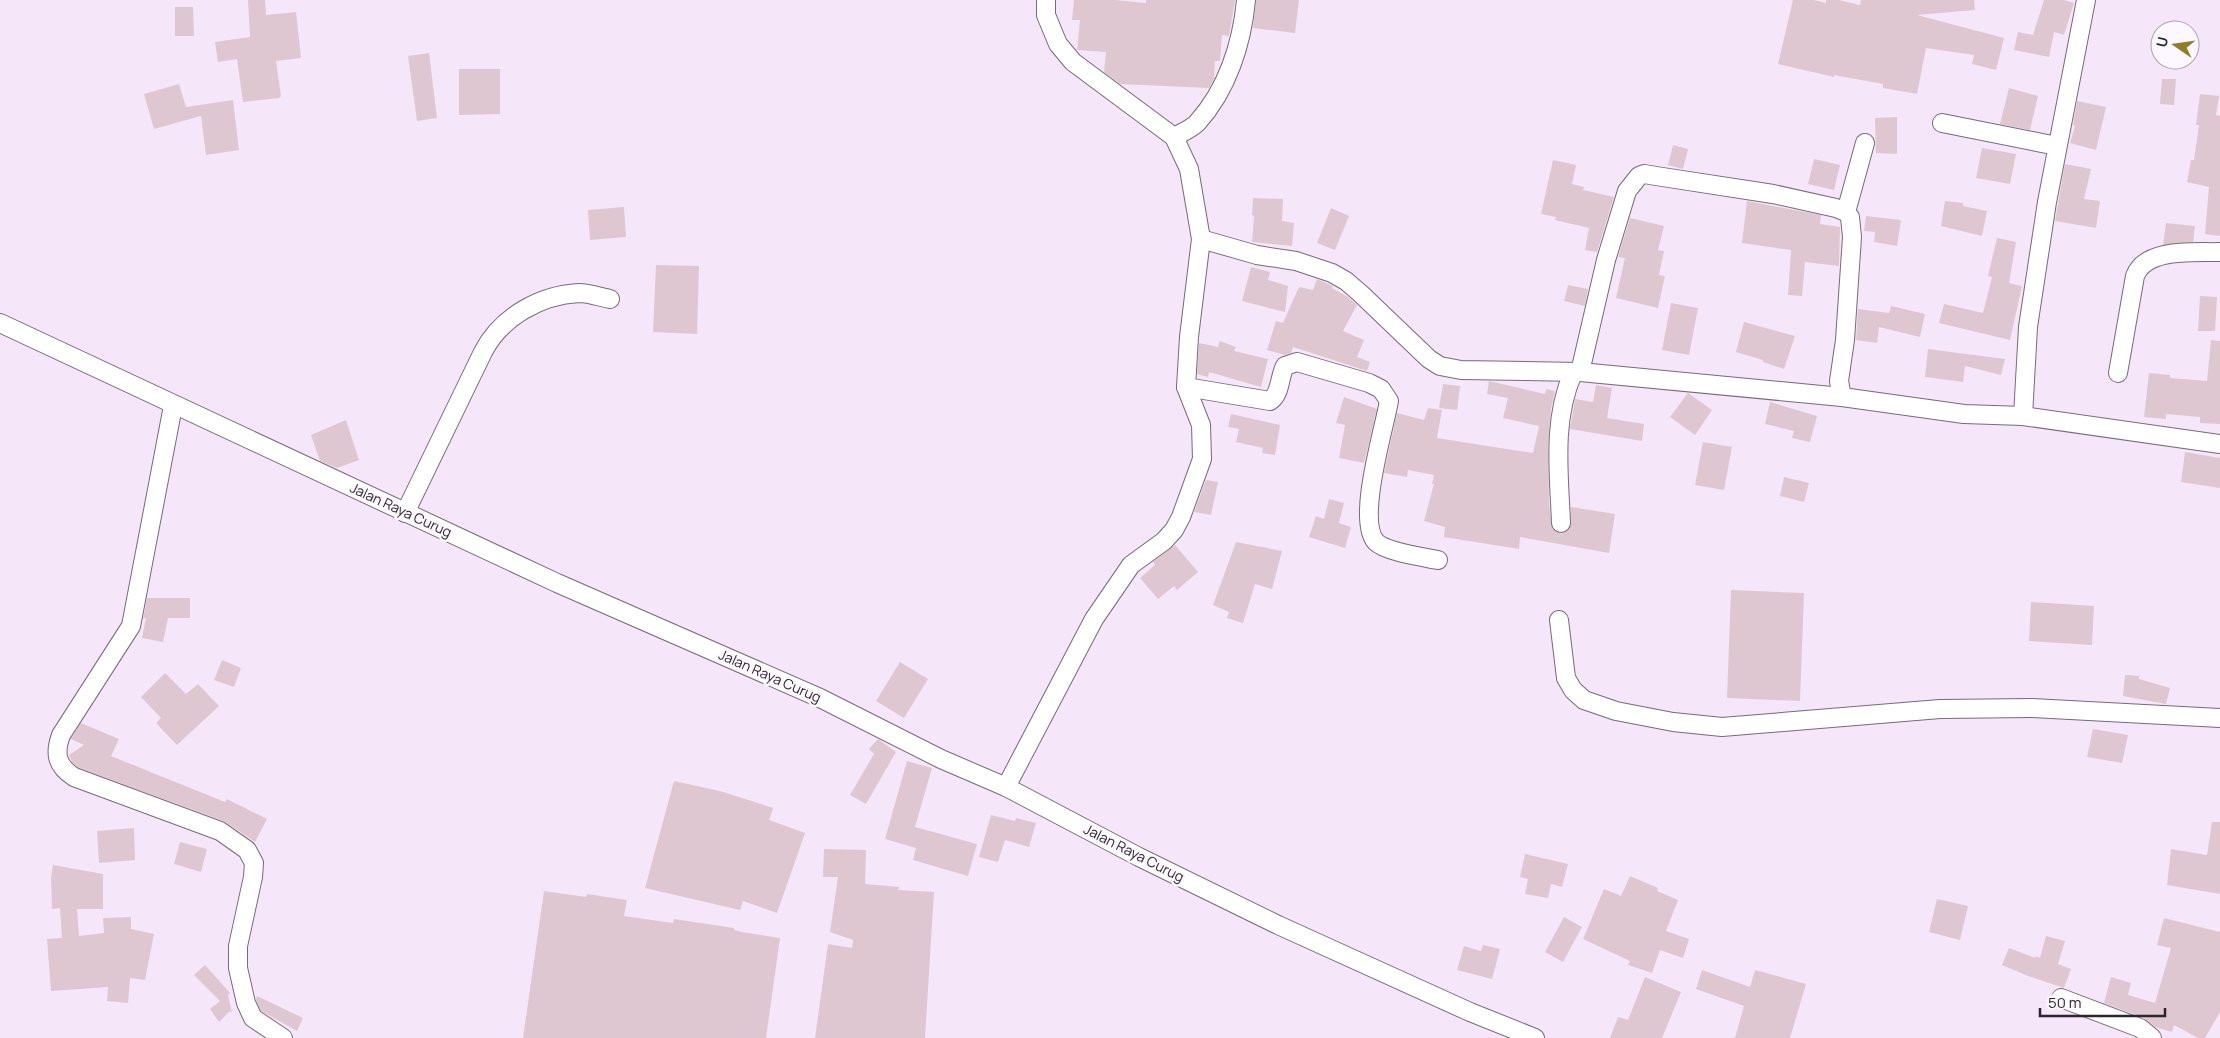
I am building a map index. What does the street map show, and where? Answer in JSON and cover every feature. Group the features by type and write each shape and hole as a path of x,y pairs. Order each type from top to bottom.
{"street":[{"path":"1006,787 1094,619 1132,565 1164,541 1174,530 1181,517 1202,459 1201,425 1186,387 1189,338 1201,239 1189,169 1174,137 1072,62 1055,37 1046,15 1046,0"},
{"path":"1174,137 1196,124 1222,86 1240,39 1246,0"},
{"path":"2023,416 2028,328 2058,146 2086,0"},
{"path":"1942,123 2058,146"},
{"path":"1846,212 1865,143"},
{"path":"1561,523 1558,448 1566,388 1576,372 1627,191 1639,176 1644,174 1773,194 1846,212 1852,222 1852,237 1845,340 1840,381 1842,397"},
{"path":"1201,239 1258,255 1296,261 1332,273 1346,281 1428,359 1440,366 1461,370 1576,372 1842,397 1964,414 2023,416 2220,444"},
{"path":"2118,374 2135,276 2141,265 2147,260 2173,254 2220,252"},
{"path":"405,513 487,345 502,325 533,304 550,297 581,293 610,300"},
{"name":"Jalan Raya Curug","path":"0,324 557,583 820,698 941,759 1006,787 1139,857 1278,925 1470,1012 1535,1038"},
{"path":"1186,387 1270,401 1278,392 1285,366 1298,362 1369,383 1381,389 1389,401 1372,481 1368,517 1369,531 1377,543 1385,548 1438,560"},
{"path":"173,406 131,626 61,735 57,746 58,757 63,770 74,777 220,831 247,850 254,863 253,877 238,946 238,968 246,1003 253,1018 283,1038"},
{"path":"1559,620 1566,678 1573,690 1584,700 1616,711 1673,722 1722,727 1977,708 2032,708 2220,718"},
{"path":"2061,998 2140,1028 2152,1038"}],"building":[{"path":"248,0 265,0 266,15 296,12 301,58 276,61 281,96 279,98 243,102 237,59 218,62 215,42 250,37"},
{"path":"1074,0 1115,0 1146,3 1146,0 1235,0 1229,36 1222,35 1220,61 1215,61 1214,78 1209,88 1120,84 1104,72 1106,52 1077,50 1080,20 1072,20"},
{"path":"1256,0 1299,0 1295,33 1253,28"},
{"path":"1793,0 1814,0 1826,3 1826,0 1839,0 1860,5 1861,0 1974,0 1975,10 1917,15 2004,38 1996,70 1972,64 1974,55 1926,48 1917,94 1883,88 1883,84 1834,75 1834,77 1778,64"},
{"path":"2044,0 2064,0 2074,3 2064,35 2054,32 2049,57 2014,50 2018,32 2033,35"},
{"path":"175,7 193,7 194,36 175,36"},
{"path":"429,53 437,118 417,121 408,56"},
{"path":"459,69 500,69 500,114 459,115"},
{"path":"2162,79 2176,79 2174,105 2160,104"},
{"path":"179,84 186,107 233,100 239,150 206,155 201,116 154,129 144,94"},
{"path":"2009,88 2038,96 2030,130 2000,124"},
{"path":"2200,94 2219,96 2216,115 2220,116 2220,236 2205,234 2209,187 2187,182 2191,160 2194,160 2199,125 2196,125"},
{"path":"2077,101 2106,107 2096,150 2070,143 2075,126 2073,125"},
{"path":"1897,117 1897,154 1876,153 1875,118"},
{"path":"1673,145 1688,149 1683,169 1668,165"},
{"path":"1982,148 2016,154 2010,184 1976,178"},
{"path":"1814,159 1840,165 1834,190 1808,184"},
{"path":"1553,160 1576,165 1572,184 1584,187 1583,190 1614,197 1597,252 1585,250 1589,228 1555,220 1556,217 1541,214"},
{"path":"2065,164 2091,169 2084,199 2100,201 2096,228 2055,221"},
{"path":"1253,198 1283,199 1282,221 1294,223 1292,246 1252,242"},
{"path":"1747,201 1821,215 1820,224 1840,227 1839,266 1805,262 1802,296 1788,295 1791,250 1742,243"},
{"path":"1945,201 1963,203 1963,206 1987,211 1982,236 1941,226"},
{"path":"624,207 626,237 590,240 588,210"},
{"path":"1331,208 1349,216 1335,250 1317,243"},
{"path":"1866,216 1901,220 1897,246 1874,242 1875,232 1864,231"},
{"path":"1630,218 1664,226 1658,250 1664,251 1659,275 1665,276 1658,308 1616,298 1625,258 1618,257"},
{"path":"2166,223 2195,226 2193,242 2163,245"},
{"path":"1997,238 2016,242 2009,283 2022,286 2010,340 1939,323 1944,304 1983,313 1992,277 1988,276"},
{"path":"656,265 699,266 697,334 653,332"},
{"path":"1251,267 1270,272 1268,280 1288,286 1285,312 1242,301"},
{"path":"1317,279 1333,286 1332,288 1348,297 1357,305 1343,331 1364,340 1357,357 1370,362 1367,371 1293,347 1291,353 1285,355 1267,350 1276,321 1283,323 1298,289 1300,287 1313,290"},
{"path":"1568,285 1588,289 1585,306 1564,301"},
{"path":"2200,296 2217,297 2215,331 2198,331"},
{"path":"1671,303 1698,308 1689,355 1662,350"},
{"path":"1891,306 1925,314 1920,337 1879,327 1877,343 1856,340 1858,309 1889,313"},
{"path":"1744,322 1795,336 1784,369 1736,352"},
{"path":"2211,340 2220,341 2220,424 2200,423 2200,417 2166,414 2166,419 2144,417 2149,373 2170,375 2170,378 2207,381"},
{"path":"1220,341 1236,347 1234,351 1268,359 1261,387 1209,372 1208,377 1197,374 1199,343 1218,347"},
{"path":"1928,349 2005,359 2001,375 1965,366 1963,382 1925,377"},
{"path":"1489,381 1545,394 1546,389 1555,391 1551,408 1548,446 1549,504 1552,528 1561,534 1570,528 1571,507 1615,514 1609,553 1520,537 1519,549 1444,537 1445,527 1424,521 1434,484 1432,484 1434,475 1408,470 1407,477 1384,473 1397,413 1424,420 1428,408 1442,410 1437,438 1533,453 1539,426 1503,418 1508,398 1487,394"},
{"path":"1443,384 1460,386 1457,410 1439,408"},
{"path":"1596,385 1612,388 1607,418 1644,424 1642,441 1570,429 1575,399 1593,402"},
{"path":"1688,393 1712,410 1695,435 1670,417"},
{"path":"1344,397 1377,409 1364,463 1339,458 1345,425 1336,423"},
{"path":"1770,402 1817,416 1810,442 1792,438 1794,431 1765,424"},
{"path":"1231,414 1280,425 1275,455 1262,453 1263,448 1236,442 1239,429 1228,427"},
{"path":"346,420 359,460 337,468 320,461 311,435"},
{"path":"1703,442 1732,447 1724,490 1695,485"},
{"path":"2185,452 2220,458 2220,488 2181,482"},
{"path":"1784,477 1809,483 1804,502 1780,496"},
{"path":"1206,480 1218,482 1211,515 1194,512"},
{"path":"1329,499 1344,503 1339,523 1351,527 1345,548 1309,537 1316,516 1324,519"},
{"path":"1236,542 1282,551 1272,589 1255,584 1243,623 1227,618 1229,612 1213,605"},
{"path":"1175,545 1198,572 1177,590 1174,586 1158,599 1140,578 1155,565 1153,562"},
{"path":"1731,590 1804,593 1800,701 1727,698"},
{"path":"147,598 190,598 190,618 168,618 163,642 142,638"},
{"path":"2031,602 2094,606 2092,645 2029,641"},
{"path":"222,660 241,668 234,687 214,680"},
{"path":"900,662 928,679 904,718 876,701"},
{"path":"165,673 186,694 198,684 219,706 177,745 156,723 161,718 141,697"},
{"path":"2125,675 2139,676 2139,679 2170,688 2166,704 2123,696"},
{"path":"81,723 119,739 111,756 225,802 227,799 267,819 255,842 224,821 79,768 72,762 69,755 84,745 71,739"},
{"path":"2093,729 2128,735 2122,763 2087,757"},
{"path":"878,739 896,752 866,804 850,795 874,754 869,749"},
{"path":"907,761 932,768 915,827 977,844 968,876 913,860 916,848 885,839"},
{"path":"674,781 720,791 773,808 769,820 805,833 777,913 743,901 740,910 645,888"},
{"path":"991,815 1015,821 1016,818 1036,823 1029,847 1005,840 998,862 979,857"},
{"path":"2212,822 2220,822 2220,894 2167,885 2171,849 2207,855"},
{"path":"134,828 135,860 99,863 97,831"},
{"path":"180,842 207,849 201,872 174,864"},
{"path":"824,849 866,850 865,884 899,887 898,890 934,892 925,1038 815,1038 828,944 852,948 853,940 830,932 838,877 823,877"},
{"path":"1525,854 1568,864 1562,887 1551,884 1548,898 1525,894 1528,879 1520,877"},
{"path":"53,865 103,874 103,909 77,909 79,936 104,933 103,918 131,917 131,929 154,934 145,980 130,978 128,1003 107,1001 108,987 51,991 47,939 62,938 60,908 52,909 51,878"},
{"path":"1630,876 1658,888 1657,891 1678,900 1666,931 1689,939 1683,958 1660,950 1652,973 1628,965 1630,961 1583,939 1604,889 1621,896"},
{"path":"544,891 586,897 587,894 627,900 624,916 673,923 674,919 734,928 734,930 742,932 780,938 766,1038 523,1038"},
{"path":"1937,899 1968,906 1960,940 1929,932"},
{"path":"1564,917 1582,927 1563,962 1545,952"},
{"path":"2164,918 2220,932 2220,1012 2205,1038 2198,1038 2174,1025 2172,1032 2155,1027 2144,1018 2104,1003 2111,977 2131,983 2128,995 2155,1003 2171,948 2157,945"},
{"path":"2046,936 2065,941 2058,964 2071,969 2064,988 2002,965 2009,948 2035,958 2036,956 2040,958"},
{"path":"1483,945 1500,949 1492,979 1457,970 1464,946 1481,951"},
{"path":"205,965 230,993 228,995 232,1013 230,1011 219,1022 210,1009 220,1001 194,975"},
{"path":"1702,970 1750,987 1755,970 1806,984 1790,1038 1735,1038 1744,1006 1696,989"},
{"path":"1645,977 1681,992 1662,1038 1610,1038 1618,1017 1628,1020"},
{"path":"257,996 303,1018 297,1031 261,1011 256,1000"}]}
